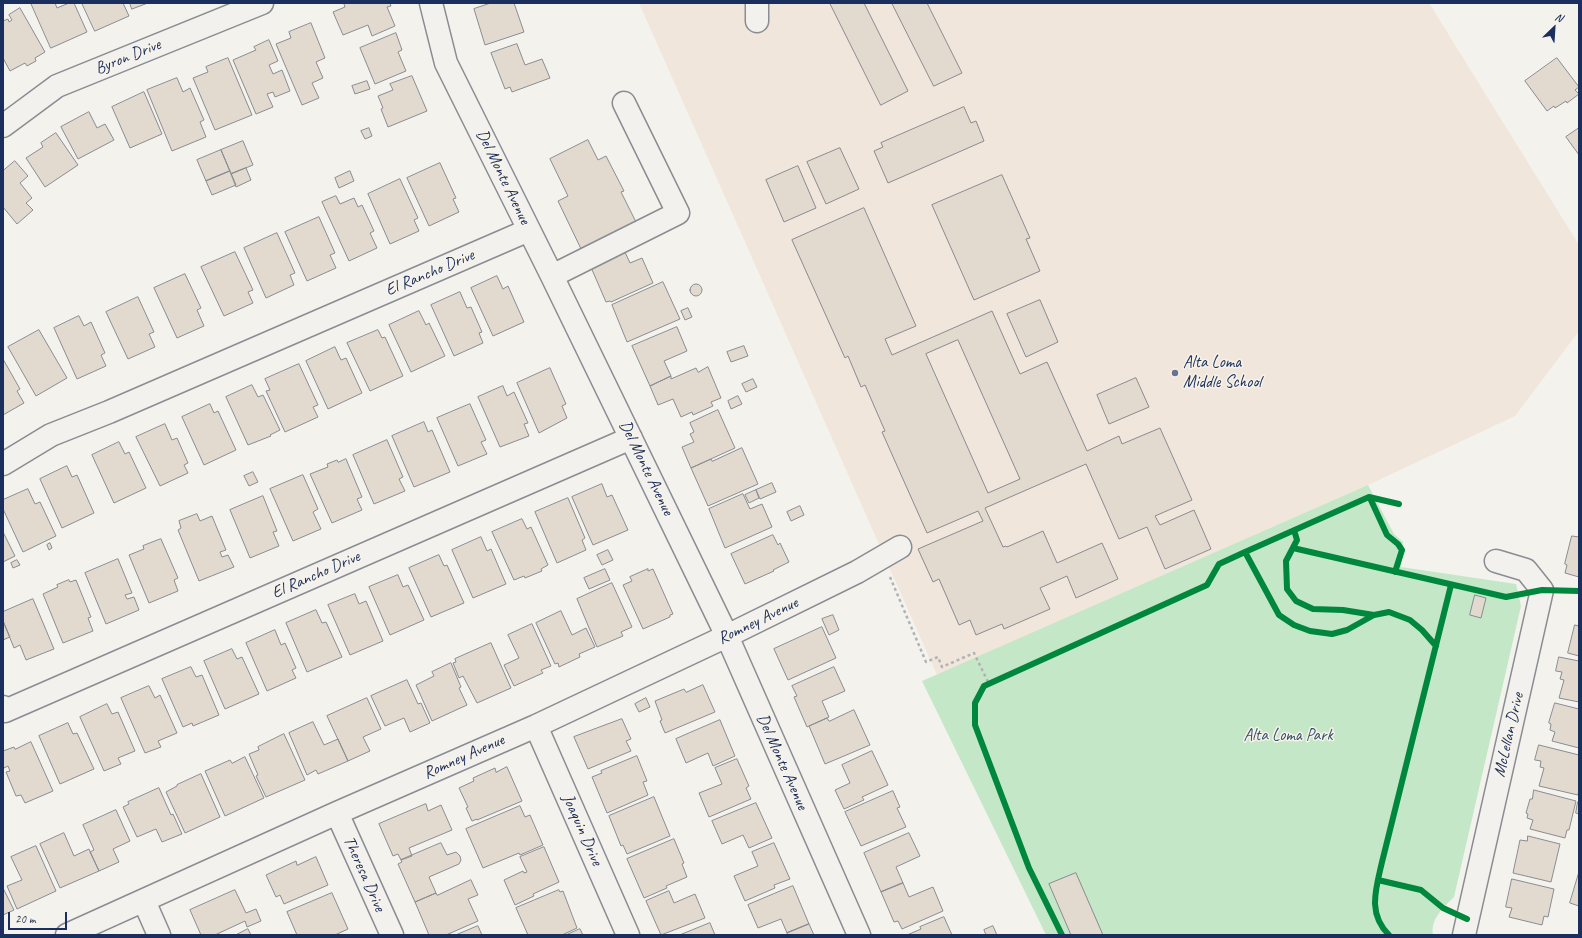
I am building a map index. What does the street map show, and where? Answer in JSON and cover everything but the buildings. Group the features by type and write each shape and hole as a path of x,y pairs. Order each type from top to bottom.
{"street":[{"name":"Byron Drive","path":"3,126 57,86 262,3"},
{"name":"Del Monte Avenue","path":"431,3 446,63 552,276 727,636 858,935"},
{"path":"552,276 678,213 624,103"},
{"name":"El Rancho Drive","path":"3,464 51,435 109,412 529,230"},
{"name":"El Rancho Drive","path":"3,707 5,711 631,438"},
{"name":"Romney Avenue","path":"67,935 337,813 536,726 727,636 857,572 900,547"},
{"name":"McLellan Drive","path":"1464,935 1542,590 1526,570 1496,561"},
{"name":"Joaquin Drive","path":"536,726 628,935"},
{"name":"Theresa Drive","path":"337,813 392,935"},
{"path":"144,901 159,935"}],"path":[{"path":"884,580 890,577 926,662 938,657 942,667 974,653 989,684"}],"shaded area":[{"name":"Alta Loma Middle School","path":"639,3 1429,3 1579,245 1579,331 1515,416 1368,485 937,675"}],"green space":[{"name":"Alta Loma Park","path":"1368,485 1394,534 1403,542 1401,567 1516,584 1521,606 1454,897 1442,909 1436,919 1433,935 1046,935 922,681"}],"cycle path":[{"path":"1399,504 1369,497 1245,552 1279,615 1294,625 1310,631 1332,634 1347,630 1374,615 1389,612 1410,620 1422,630 1436,646"},
{"path":"1370,498 1387,535 1398,544 1402,550 1395,572"},
{"path":"1294,530 1297,540 1286,561 1287,589 1296,601 1313,609 1343,610 1374,615"},
{"path":"1293,548 1506,597 1542,590 1579,591"},
{"path":"1062,935 1029,868 975,725 975,703 984,686 1207,585 1219,564 1245,552"},
{"path":"1389,935 1382,927 1378,918 1375,900 1377,882 1451,585"},
{"path":"1378,880 1421,890 1443,908 1467,919"}],"place":[{"name":"Alta Loma Middle School","path":"1175,373"}]}
